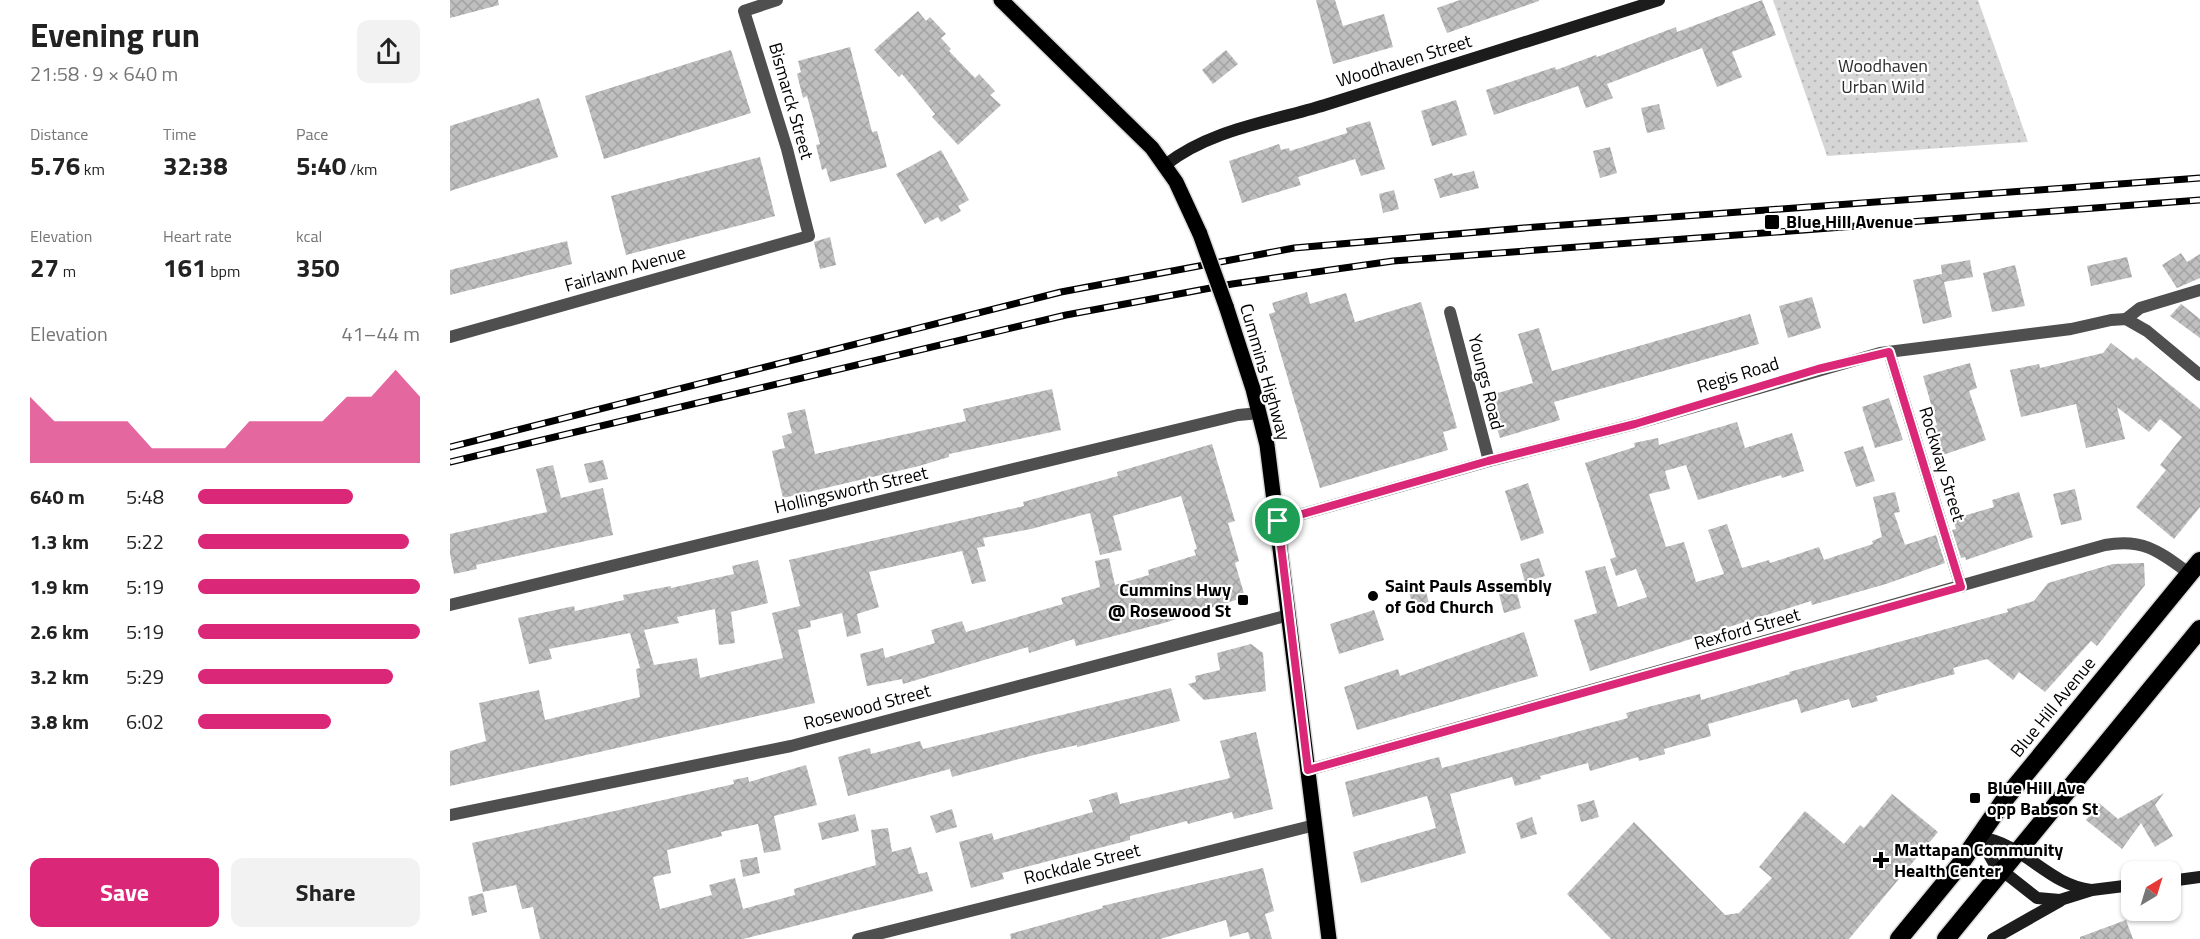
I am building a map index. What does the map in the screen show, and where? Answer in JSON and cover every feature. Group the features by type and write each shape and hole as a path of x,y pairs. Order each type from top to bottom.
{"highway":[{"name":"Blue Hill Avenue","path":"1909,936 2012,790 2195,567"},
{"path":"1946,939 2200,629"}],"main road":[{"name":"Cummins Highway","path":"1001,0 1138,135 1165,165 1186,202 1200,234 1226,306 1260,413 1278,521 1329,939"}],"street":[{"name":"Bismarck Street","path":"777,0 744,11 787,149 809,236"},
{"name":"Woodhaven Street","path":"1165,165 1184,150 1207,138 1303,112 1659,0"},
{"name":"Fairlawn Avenue","path":"450,338 809,236"},
{"path":"2200,290 2140,308 2126,319 2147,331 2200,375"},
{"name":"Youngs Road","path":"1450,312 1488,461"},
{"name":"Regis Road","path":"1278,521 1488,461 1635,424 1818,369 1889,352 2072,329 2126,319"},
{"name":"Rockway Street","path":"1889,352 1961,587"},
{"name":"Hollingsworth Street","path":"450,605 1238,415 1260,413"},
{"name":"Rexford Street","path":"1308,770 2118,543 2136,543 2154,548 2195,567"},
{"name":"Rosewood Street","path":"450,815 791,746 1289,615"},
{"name":"Rockdale Street","path":"858,939 1315,825"},
{"path":"1979,837 2000,841 2019,850 2063,882 2092,890"},
{"path":"1979,837 1988,857 2002,872 2037,898 2060,900"},
{"path":"2181,880 2200,877"},
{"path":"1993,939 2060,900 2092,890 2121,886"}],"green space":[{"name":"Woodhaven Urban Wild","path":"1773,0 1978,0 2028,142 1827,156"}],"building":[{"path":"450,0 498,0 499,5 450,18"},
{"path":"1316,0 1335,0 1343,26 1384,14 1393,47 1333,64"},
{"path":"1460,0 1539,1 1447,33 1437,8"},
{"path":"1762,0 1776,35 1732,52 1742,77 1717,87 1702,48 1607,84 1613,98 1586,108 1578,86 1494,115 1486,90 1555,67 1556,70 1596,55 1597,57 1676,27 1677,32"},
{"path":"918,11 926,21 930,17 946,34 941,38 951,49 949,51 975,78 979,74 995,91 990,95 1001,105 958,145 932,117 935,114 902,74 899,77 874,50"},
{"path":"850,47 872,132 877,131 887,167 830,182 826,168 822,170 816,145 820,144 807,96 803,98 797,74 801,72 798,61"},
{"path":"731,50 751,113 604,159 585,96"},
{"path":"1226,50 1238,64 1213,84 1202,70"},
{"path":"539,98 558,157 450,191 450,126"},
{"path":"1456,100 1467,135 1432,146 1421,111"},
{"path":"1659,104 1665,129 1647,133 1641,108"},
{"path":"1370,121 1385,169 1361,176 1355,159 1298,177 1301,185 1242,203 1229,161 1279,144 1281,150 1289,148 1290,151 1347,133 1346,128"},
{"path":"1610,147 1617,173 1600,178 1593,151"},
{"path":"941,150 969,200 958,206 961,211 941,222 938,217 925,224 896,174"},
{"path":"760,157 775,216 626,255 611,196"},
{"path":"1474,171 1479,188 1440,198 1434,179 1452,173 1453,176"},
{"path":"1394,190 1399,209 1383,213 1379,194"},
{"path":"830,237 836,265 820,269 814,242"},
{"path":"567,241 572,264 450,295 450,270"},
{"path":"2181,253 2187,262 2200,254 2200,278 2177,288 2162,265"},
{"path":"2127,257 2132,277 2091,286 2087,266"},
{"path":"1970,260 1973,277 1944,282 1952,317 1923,324 1913,280 1942,274 1941,265"},
{"path":"2015,265 2025,306 1992,312 1983,273"},
{"path":"1307,292 1310,304 1346,293 1355,322 1421,302 1457,428 1443,432 1448,450 1320,488 1269,314 1275,312 1272,303"},
{"path":"1812,297 1821,328 1788,338 1779,306"},
{"path":"2181,304 2200,319 2200,338 2170,316"},
{"path":"1750,314 1759,344 1554,402 1560,420 1500,438 1487,396 1533,383 1518,334 1539,328 1552,371"},
{"path":"2111,343 2133,360 2136,357 2200,409 2200,507 2174,539 2136,507 2166,470 2160,465 2182,437 2160,419 2149,432 2117,407 2125,439 2086,448 2076,404 2021,417 2010,370 2039,364 2040,368 2103,353"},
{"path":"1970,363 1977,388 1969,391 1986,440 1943,455 1923,376"},
{"path":"1052,389 1061,430 949,454 949,457 919,466 783,498 772,451 785,448 782,436 792,433 787,413 805,409 815,454 966,421 963,409"},
{"path":"1889,398 1903,440 1875,448 1862,407"},
{"path":"1737,422 1745,448 1792,433 1804,471 1782,478 1781,475 1698,500 1686,465 1665,471 1670,489 1649,494 1666,547 1684,542 1696,582 1724,574 1708,530 1727,524 1742,568 1769,560 1770,563 1819,547 1824,560 1873,544 1872,541 1882,537 1873,497 1895,492 1900,512 1894,513 1905,545 1936,535 1945,563 1886,584 1812,605 1811,601 1590,671 1574,620 1597,613 1585,571 1605,566 1618,607 1647,597 1636,569 1616,576 1610,559 1616,557 1585,463 1635,447 1634,443 1658,438 1659,445"},
{"path":"1212,444 1235,521 1228,523 1239,561 1235,563 1245,597 1164,623 1076,646 1074,639 1029,653 1028,647 903,684 902,679 867,686 860,654 883,648 885,658 935,643 931,630 962,621 966,632 1063,604 1061,598 1100,587 1095,561 1109,558 1115,585 1149,575 1148,570 1196,555 1194,550 1197,549 1181,496 1113,516 1122,550 1100,555 1090,513 1031,529 983,538 985,546 977,548 986,581 972,584 962,551 869,572 879,607 857,614 861,633 847,637 842,613 810,621 811,627 798,630 815,703 450,786 450,751 486,741 479,703 539,690 545,720 640,697 636,669 640,668 630,633 549,649 552,659 529,664 518,618 574,606 575,611 624,600 623,595 671,586 671,588 734,574 732,566 758,560 768,603 731,612 735,643 719,645 715,609 677,617 679,623 644,630 654,665 697,658 700,678 783,658 772,613 800,606 789,560 1024,506 1023,502 1118,476 1117,472"},
{"path":"1863,446 1875,481 1856,487 1844,452"},
{"path":"603,460 608,479 589,483 584,464"},
{"path":"553,465 561,498 603,488 613,535 476,565 477,569 454,574 450,554 450,534 547,512 536,469"},
{"path":"1528,483 1544,533 1521,541 1505,491"},
{"path":"2075,489 2082,520 2061,525 2053,494"},
{"path":"2019,492 2033,537 1966,560 1965,557 1961,558 1952,530 1956,529 1953,519 1994,507 1992,500"},
{"path":"1539,558 1545,576 1525,582 1520,564"},
{"path":"2144,563 2145,585 2097,646 2091,641 2045,692 2019,672 2013,680 1987,659 1953,668 1955,674 1876,696 1878,701 1852,708 1849,699 1801,713 1797,699 1708,724 1711,736 1664,749 1665,754 1639,761 1638,757 1590,771 1588,763 1540,776 1541,779 1515,786 1512,777 1450,794 1466,853 1361,883 1353,852 1436,828 1427,796 1353,817 1345,782 1439,757 1442,768 1628,718 1626,713 1652,706 1700,694 1701,700 1790,674 1789,672 2008,612 2007,609 2034,601 2048,583 2113,564"},
{"path":"1423,580 1429,603 1413,607 1407,584"},
{"path":"1516,589 1521,608 1504,613 1499,594"},
{"path":"1374,610 1384,640 1339,654 1330,624"},
{"path":"1524,632 1538,676 1357,730 1344,687 1398,669 1400,676"},
{"path":"1251,644 1263,653 1266,691 1204,700 1188,684 1196,682 1195,676 1220,670 1217,653"},
{"path":"1171,688 1180,721 1077,747 1077,745 1034,755 952,777 950,769 848,796 838,757 870,748 871,754 920,741 923,749"},
{"path":"1256,732 1273,809 1234,819 1232,812 1188,824 1187,821 1130,836 1130,840 1002,873 1004,879 971,888 959,842 992,833 994,840 1093,812 1089,800 1117,792 1120,804 1230,778 1220,741"},
{"path":"806,765 817,805 774,816 781,850 764,853 758,824 721,832 722,836 667,850 671,873 653,877 660,909 712,895 709,885 735,878 743,909 795,895 794,889 876,865 871,830 888,828 892,852 911,847 919,874 927,872 933,891 743,939 540,939 533,907 522,909 516,885 483,892 472,843 734,784 733,780 748,777 749,782"},
{"path":"2164,793 2155,805 2173,836 2155,847 2141,823 2122,849 2086,820 2099,803 2118,819"},
{"path":"1892,794 1938,832 1849,939 1611,939 1567,894 1634,822 1725,915 1739,913 1772,878 1759,867 1805,811 1844,844 1860,825 1864,828"},
{"path":"1594,800 1599,817 1581,822 1577,805"},
{"path":"952,809 957,827 936,833 930,816"},
{"path":"855,814 859,831 822,840 818,823"},
{"path":"1532,817 1537,834 1521,839 1516,823"},
{"path":"757,857 760,873 743,877 740,860"},
{"path":"1263,868 1274,911 1265,914 1272,939 1250,939 1248,932 1230,937 1226,920 1160,939 1011,939 1010,934 1103,908 1102,906"},
{"path":"483,893 487,912 472,916 468,897"},
{"path":"2126,921 2133,939 2080,939 2080,937"}],"railway":[{"path":"450,447 1061,292 1294,248 1536,227 2200,178"},
{"path":"450,462 1066,315 1232,284 1393,261 2200,200"}],"place":[{"name":"Blue Hill Avenue","path":"1772,222"},
{"name":"Saint Pauls Assembly of God Church","path":"1373,596"},
{"name":"Cummins Hwy @ Rosewood St","path":"1243,600"},
{"name":"Blue Hill Ave opp Babson St","path":"1975,798"},
{"name":"Mattapan Community Health Center","path":"1881,860"}],"route":[{"path":"1889,352 1961,587 1308,770 1278,521 1488,461 1635,424 1818,369 1889,352"}]}
